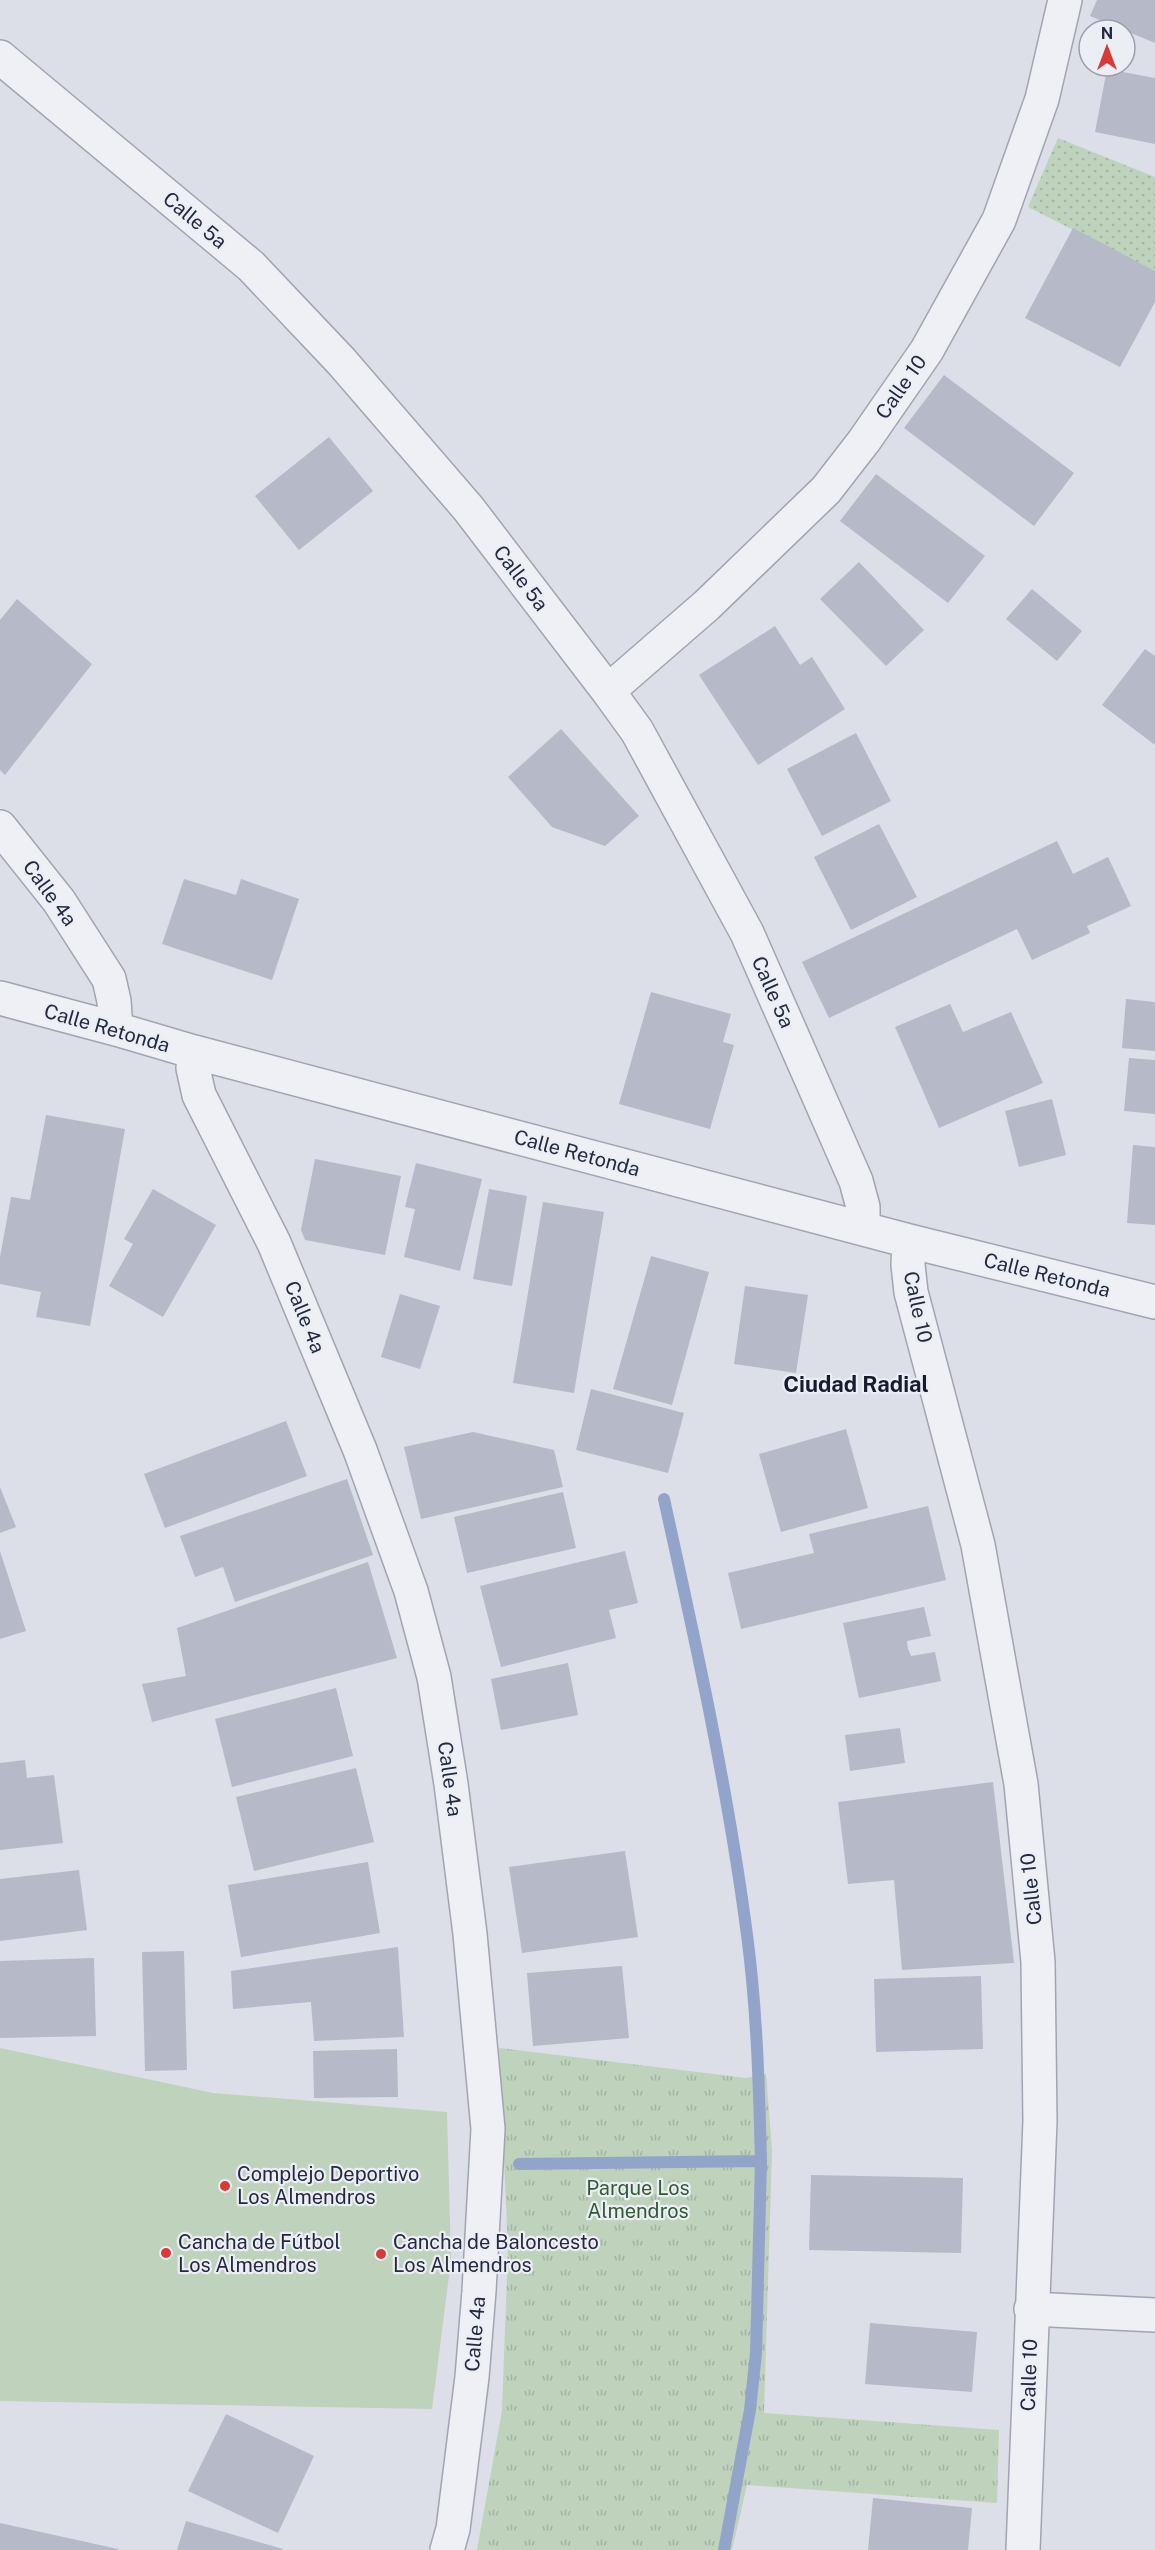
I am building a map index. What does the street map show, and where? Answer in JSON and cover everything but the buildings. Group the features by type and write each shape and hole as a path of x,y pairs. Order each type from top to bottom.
{"street":[{"name":"Calle 10","path":"608,691 707,605 826,490 864,441 927,350 999,220 1042,99 1065,0"},
{"name":"Calle 5a","path":"0,57 251,266 341,361 468,508 608,691 637,731 747,933 856,1181 863,1207 863,1227"},
{"name":"Calle 4a","path":"0,827 59,901 109,979 114,1001 116,1029"},
{"name":"Calle Retonda","path":"0,998 194,1052 909,1241 1155,1302"},
{"name":"Calle 4a","path":"194,1052 193,1068 199,1095 274,1243 360,1450 411,1591 434,1677 451,1784 470,1934 488,2129 472,2377 453,2529 447,2550"},
{"name":"Calle 10","path":"909,1241 908,1265 911,1292 978,1545 1021,1784 1038,1962 1040,2121 1023,2550"},
{"path":"1031,2309 1155,2315"}],"green space":[{"path":"1058,138 1155,177 1155,271 1028,207"},
{"name":"Complejo Deportivo Los Almendros","path":"0,2048 213,2093 447,2112 451,2260 432,2409 0,2401"},
{"name":"Parque Los Almendros","path":"499,2048 746,2078 766,2074 772,2150 764,2413 999,2430 997,2503 747,2485 732,2550 477,2550 502,2411 508,2249"}],"waterway":[{"path":"664,1499 710,1717 739,1880 753,1991 761,2161"},
{"path":"519,2164 761,2161 756,2353 750,2410 724,2550"}],"place":[{"name":"Complejo Deportivo Los Almendros","path":"225,2186"},
{"name":"Cancha de Fútbol Los Almendros","path":"166,2253"},
{"name":"Cancha de Baloncesto Los Almendros","path":"381,2254"}],"district":[{"name":"Ciudad Radial","path":"856,1384"}]}
